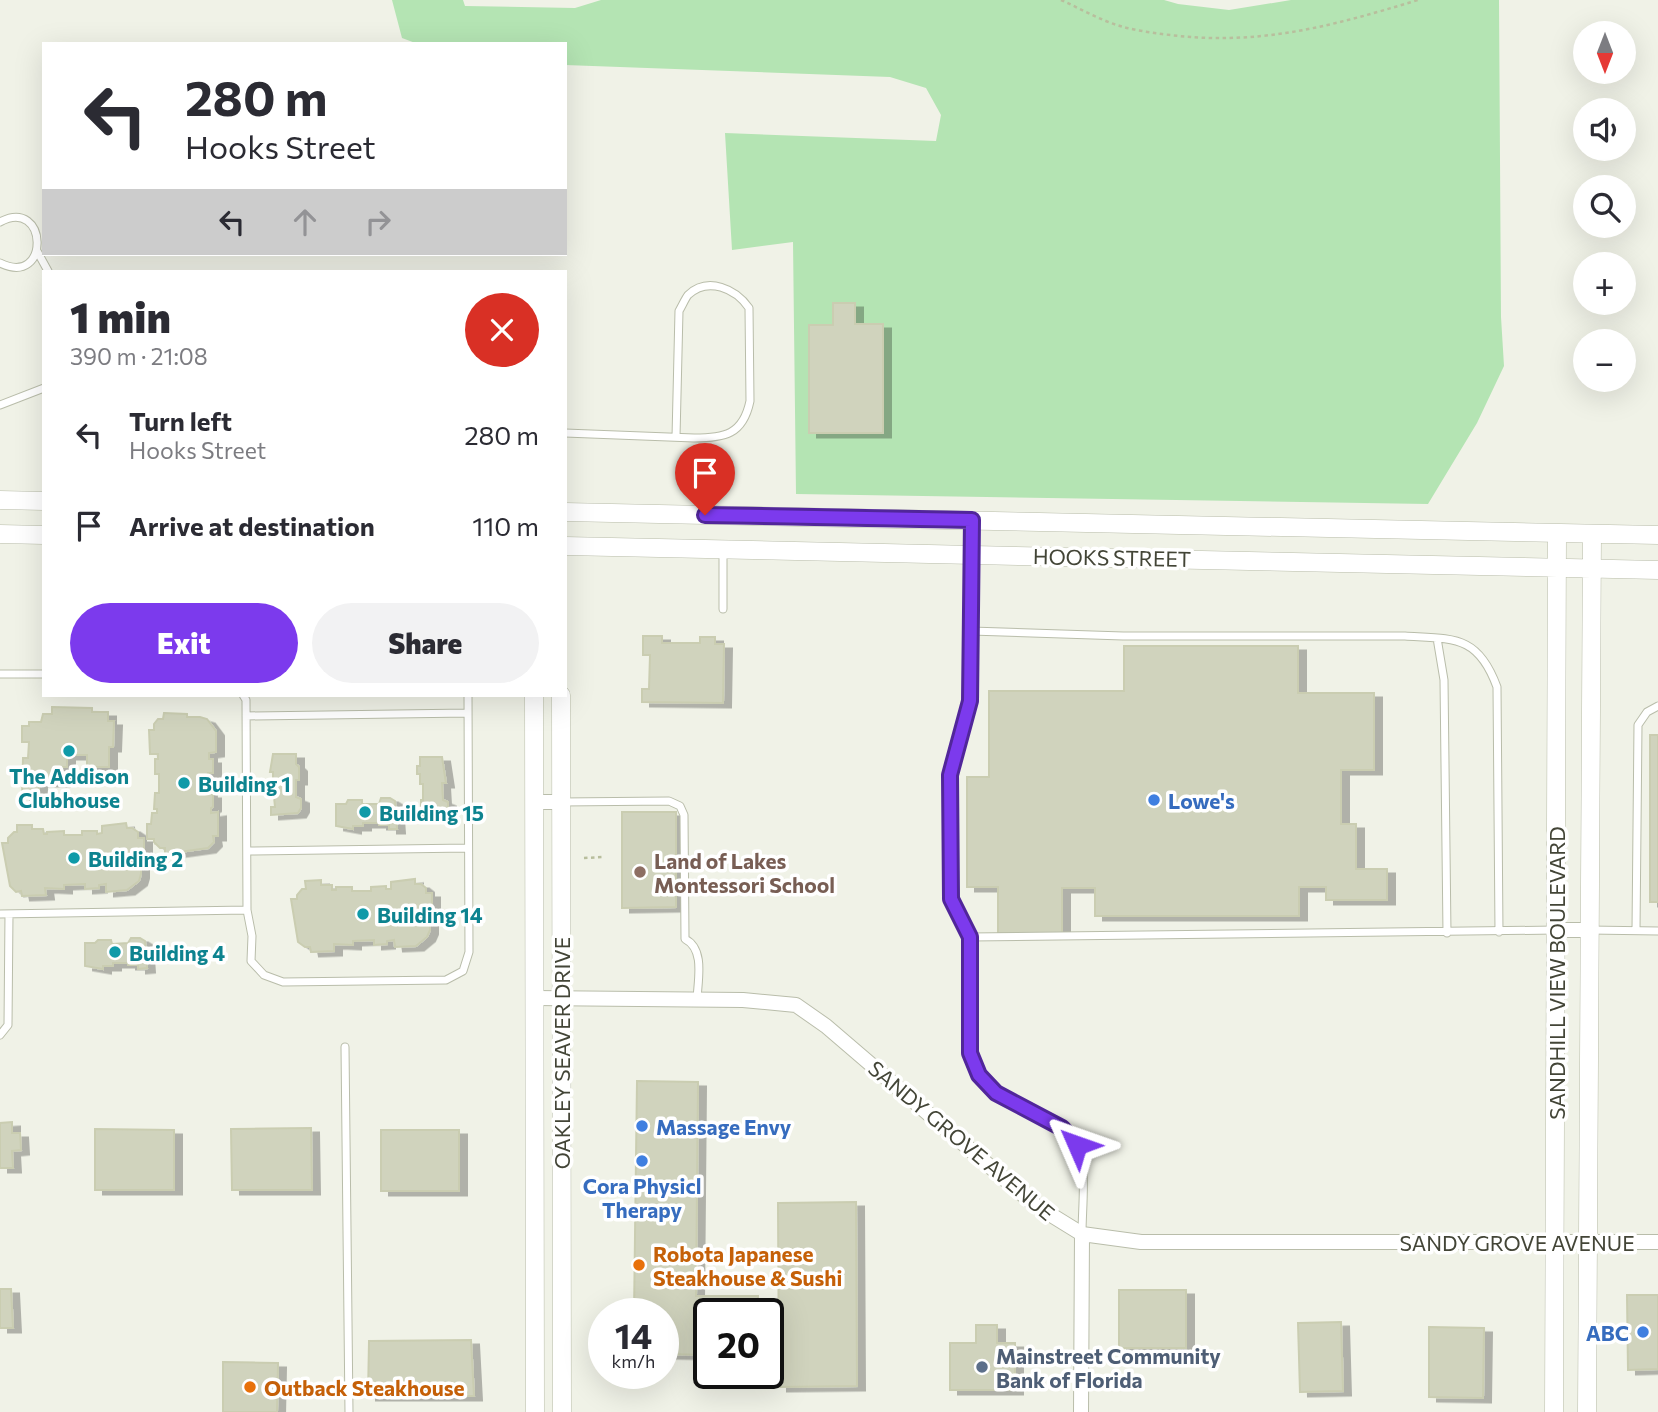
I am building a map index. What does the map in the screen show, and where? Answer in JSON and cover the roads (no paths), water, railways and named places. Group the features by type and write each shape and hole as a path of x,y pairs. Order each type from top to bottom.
{"street":[{"path":"0,500 42,501"},
{"name":"HOOKS STREET","path":"567,512 1658,535"},
{"path":"972,520 972,553"},
{"name":"SANDHILL VIEW BOULEVARD","path":"1554,1412 1557,533"},
{"path":"0,534 42,535"},
{"name":"SANDHILL VIEW BOULEVARD","path":"1587,1412 1592,534"},
{"name":"HOOKS STREET","path":"567,546 1658,570"},
{"name":"OAKLEY SEAVER DRIVE","path":"534,697 535,1412"},
{"name":"OAKLEY SEAVER DRIVE","path":"561,697 562,1412"},
{"path":"534,802 561,802"},
{"path":"1556,930 1589,930"},
{"name":"SANDY GROVE AVENUE","path":"534,998 743,1000 796,1005 826,1026 1035,1205 1082,1234 1140,1242 1658,1242"},
{"path":"1081,1412 1082,1234"}],"lane":[{"path":"0,222 13,217 28,222 38,235 37,251 47,270"},
{"path":"0,263 18,267 26,264 37,251"},
{"path":"567,433 676,437 713,438 729,434 743,424 750,401 749,308 743,298 721,287 705,286 688,296 680,311 676,437"},
{"path":"0,405 42,388"},
{"path":"723,549 723,609"},
{"path":"972,553 970,701 950,775 951,899 970,937 970,1053 973,1064 986,1084 996,1093 1062,1128 1073,1138 1082,1167 1082,1234"},
{"path":"971,631 1123,636 1405,636 1468,644 1488,664 1497,687 1499,932"},
{"path":"1437,638 1444,680 1447,933"},
{"path":"0,674 42,674"},
{"path":"244,697 247,910 252,936 251,961 264,975 283,982 446,980 463,971 469,953 468,697"},
{"path":"1636,930 1638,725 1647,712 1658,706"},
{"path":"246,716 468,713"},
{"path":"561,802 669,801 675,802 683,810 685,939 694,944 698,953 697,1000"},
{"path":"247,851 468,848"},
{"path":"0,914 247,910"},
{"path":"0,1035 8,1024 9,914"},
{"path":"970,937 1556,930"},
{"path":"1589,930 1658,931"},
{"path":"345,1047 349,1412"}],"place":[{"name":"The Addison Clubhouse","path":"69,751"},
{"name":"Building 1","path":"184,783"},
{"name":"Lowe's","path":"1154,800"},
{"name":"Building 15","path":"365,812"},
{"name":"Building 2","path":"74,858"},
{"name":"Land of Lakes Montessori School","path":"640,872"},
{"name":"Building 14","path":"363,914"},
{"name":"Building 4","path":"115,952"},
{"name":"Massage Envy","path":"642,1126"},
{"name":"Cora Physicl Therapy","path":"642,1161"},
{"name":"Robota Japanese Steakhouse & Sushi","path":"639,1265"},
{"name":"ABC","path":"1643,1332"},
{"name":"Mainstreet Community Bank of Florida","path":"982,1367"},
{"name":"Outback Steakhouse","path":"250,1387"}]}
